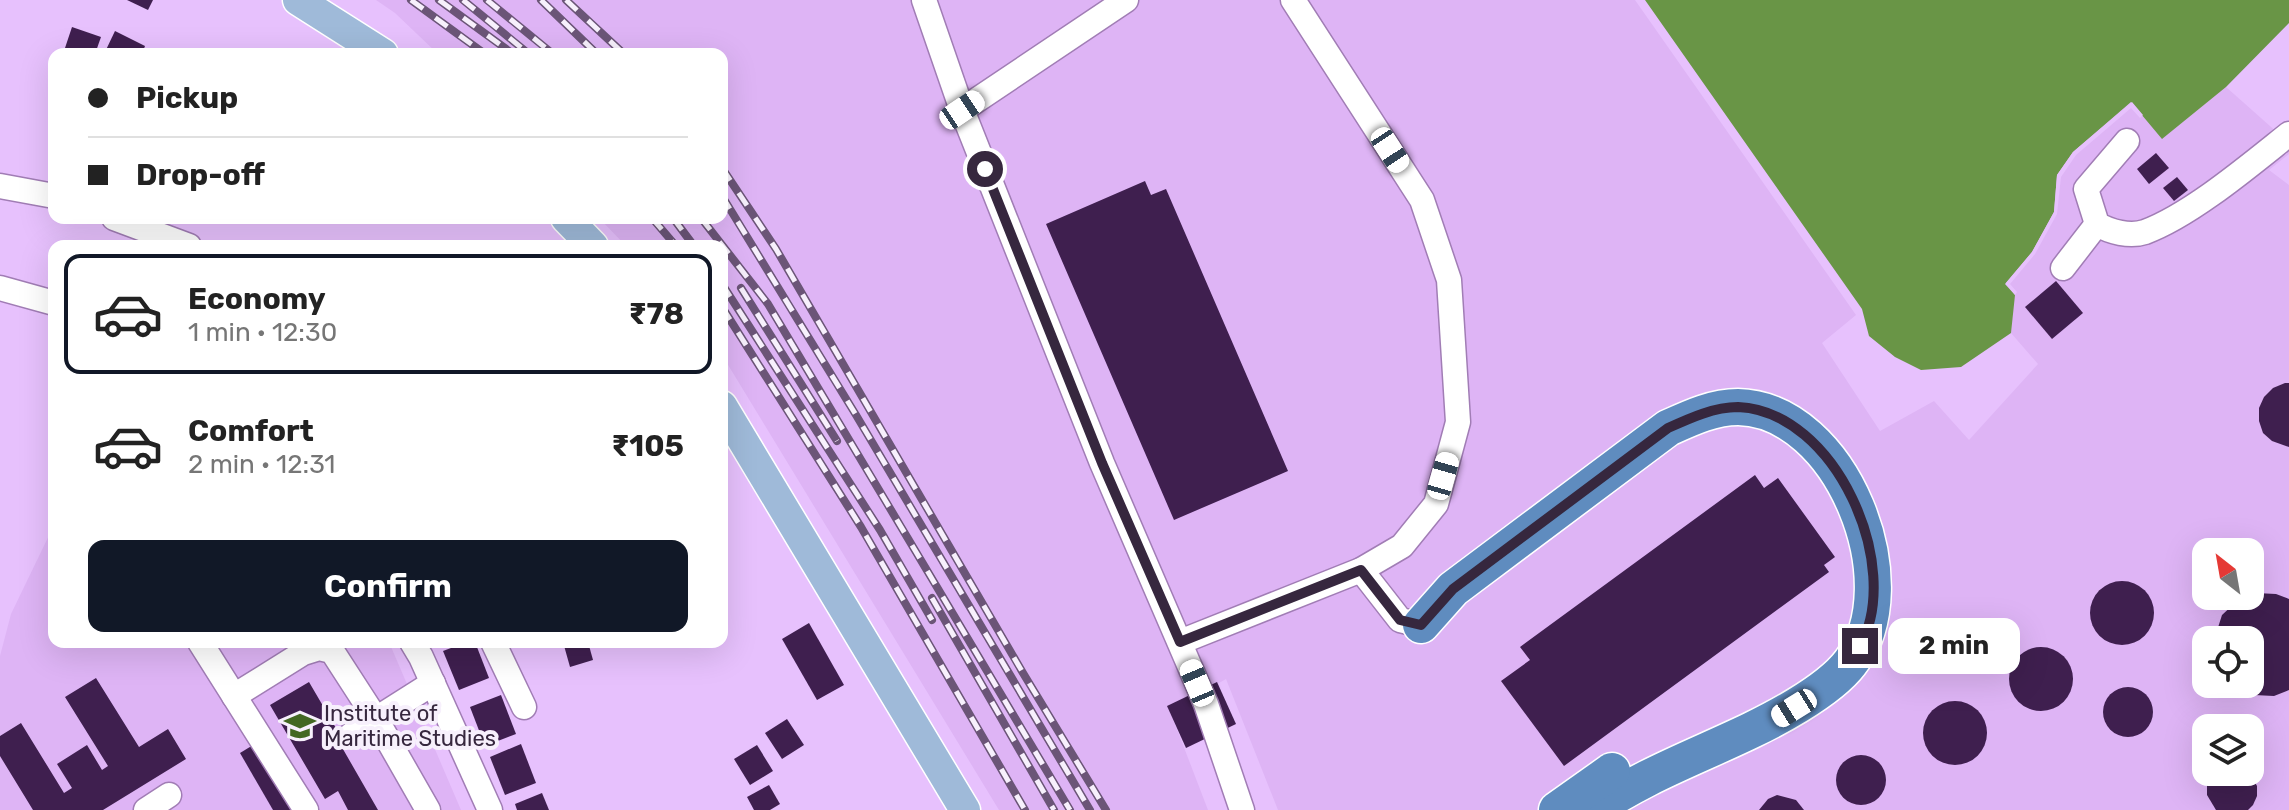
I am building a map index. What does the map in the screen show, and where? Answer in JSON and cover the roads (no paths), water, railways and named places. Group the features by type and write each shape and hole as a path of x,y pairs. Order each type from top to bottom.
{"highway":[{"path":"1421,625 1464,603 1678,442 1706,432 1743,431 1776,442 1808,471 1833,513 1849,555 1852,589 1847,621 1832,649 1803,675 1594,810"},
{"path":"1557,810 1616,769 1685,749"}],"main road":[{"path":"298,0 374,48"},
{"path":"572,224 587,240"},
{"path":"728,416 965,810"}],"street":[{"path":"924,0 962,110 1102,463 1206,704 1242,810"},
{"path":"962,110 1126,0"},
{"path":"1180,642 1361,570 1402,546 1436,504 1458,422 1449,280 1422,200 1293,0"},
{"path":"2127,141 2086,189 2097,224 2110,232 2142,233 2192,207 2289,134"},
{"path":"0,186 48,195"},
{"path":"130,224 173,240"},
{"path":"2063,268 2097,224"},
{"path":"0,288 48,301"},
{"path":"1361,570 1400,620 1421,625"},
{"path":"204,648 306,810"},
{"path":"234,696 303,653 319,648 332,651 376,719 428,810"},
{"path":"415,648 490,810"},
{"path":"496,648 524,707"},
{"path":"351,735 433,683"},
{"path":"146,810 169,795"}],"railway":[{"path":"411,0 477,48"},
{"path":"439,0 505,48"},
{"path":"463,0 522,48"},
{"path":"487,0 546,48"},
{"path":"541,0 591,48"},
{"path":"566,0 618,48"},
{"path":"728,177 776,249 1106,810"},
{"path":"728,206 1090,810"},
{"path":"657,224 671,240"},
{"path":"678,224 690,240"},
{"path":"706,224 718,240"},
{"path":"728,253 768,304 1070,810"},
{"path":"741,288 837,441"},
{"path":"728,293 880,530 932,620"},
{"path":"728,316 861,527 1025,810"},
{"path":"932,598 1054,810"}],"place":[{"name":"Institute of Maritime Studies","path":"300,726"}]}
